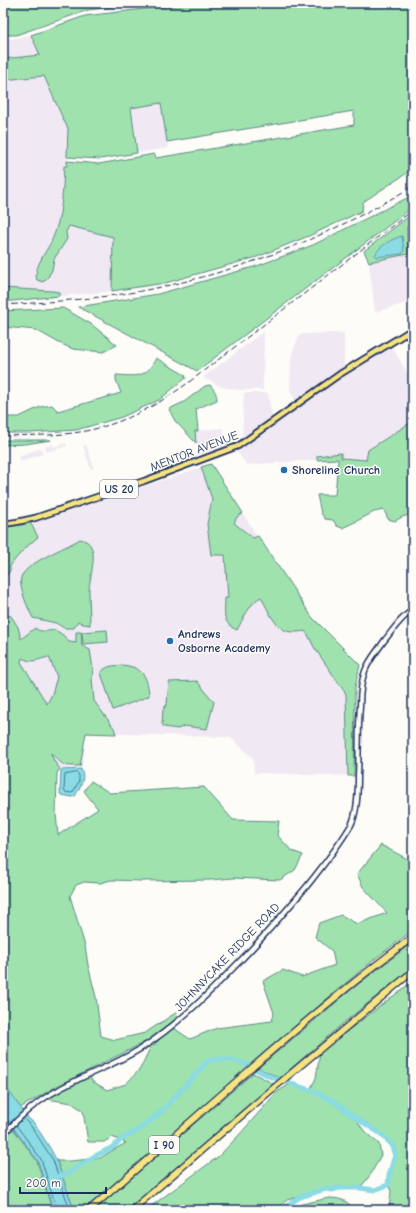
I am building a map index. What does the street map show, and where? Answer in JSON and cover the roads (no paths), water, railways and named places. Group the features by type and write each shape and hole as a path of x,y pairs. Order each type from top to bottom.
{"highway":[{"name":"I 90","path":"89,1210 267,1055 413,937"},
{"name":"I 90","path":"132,1210 413,971"}],"main road":[{"name":"MENTOR AVENUE","path":"3,524 26,520 50,513 192,464 238,446 340,374 413,329"},
{"name":"JOHNNYCAKE RIDGE ROAD","path":"3,1134 33,1106 59,1089 139,1050 177,1022 224,978 280,919 331,856 352,823 358,794 359,718 361,688 365,670 397,624 404,616 413,610"}],"water":[{"path":"402,236 404,250 402,254 376,257 375,255 377,251 383,245"},
{"path":"81,769 83,780 75,796 72,797 61,795 61,770"},
{"path":"3,1083 28,1118 34,1123 50,1148 56,1159 74,1210 53,1210 38,1161 3,1114"}],"waterway":[{"path":"56,1177 67,1174 93,1157 111,1148 125,1137 139,1130 162,1111 208,1061 216,1059 233,1060 245,1064 271,1077 310,1090 332,1100 381,1134 393,1146 395,1155 389,1175 388,1185 374,1190 360,1188 325,1189 300,1197 283,1210"}],"railway":[{"path":"3,305 72,300 124,294 213,274 282,251 316,237 413,186"},
{"path":"3,436 56,435 90,430 123,420 154,405 197,376 413,210"}],"place":[{"name":"Shoreline Church","path":"284,470"},
{"name":"Andrews Osborne Academy","path":"170,641"}]}
